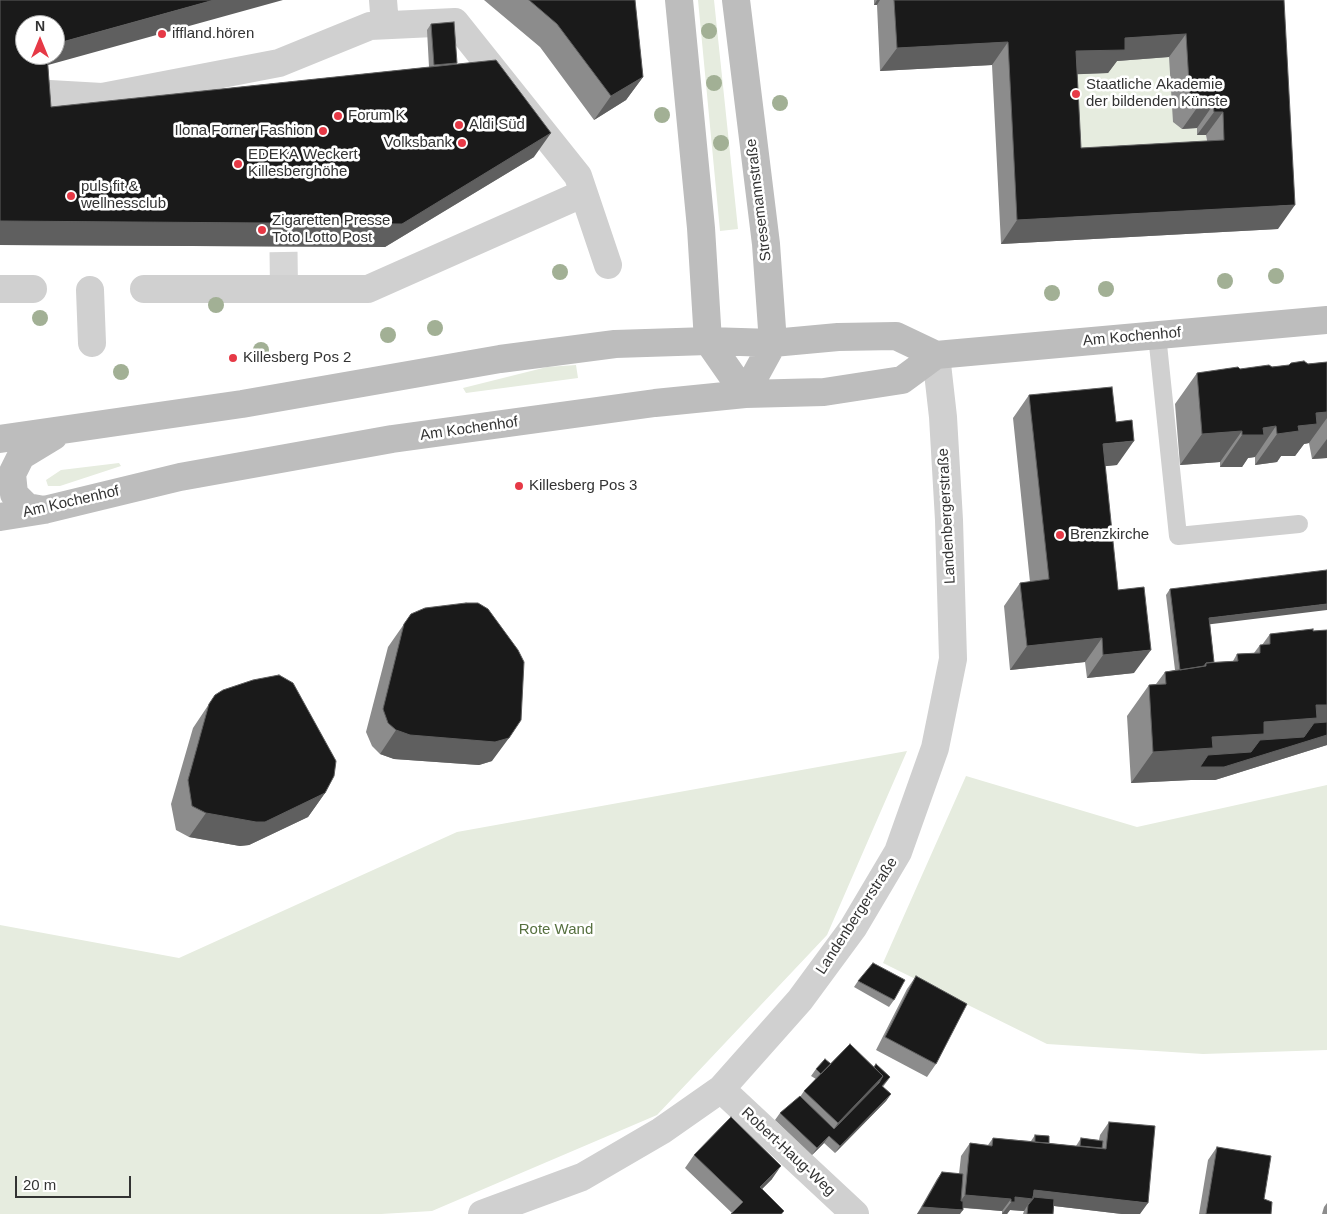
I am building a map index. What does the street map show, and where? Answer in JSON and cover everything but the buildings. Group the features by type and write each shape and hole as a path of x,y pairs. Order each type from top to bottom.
{"main road":[{"path":"679,0 701,228 708,340 745,394 773,343"},
{"name":"Stresemannstraße","path":"736,0 766,244 773,343"},
{"name":"Am Kochenhof","path":"0,517 44,510 180,477 392,439 655,403 745,394 824,392 902,380 936,355 1327,320"},
{"path":"0,439 242,404 518,357 615,344 708,340 773,343 838,337 896,336 936,355"},
{"path":"44,510 27,507 14,494 12,474 21,456 39,443 67,430"}],"street":[{"path":"32,93 102,97 279,63 370,26 384,12 455,22 578,176 582,194 608,265"},
{"path":"279,63 280,91"},
{"path":"144,289 368,289 582,194"},
{"path":"0,289 33,289"},
{"path":"90,289 92,343"},
{"name":"Landenbergerstraße","path":"482,1214 582,1177 661,1131 721,1089 800,1000 853,928 898,852 934,748 952,659 948,502 936,355"},
{"name":"Robert-Haug-Weg","path":"721,1089 855,1214"}],"lane":[{"path":"1157,335 1178,536 1299,524"},
{"path":"0,426 11,430 67,430"}],"green space":[{"path":"698,0 714,0 738,229 720,231"},
{"path":"1169,57 1182,129 1197,128 1198,135 1206,135 1208,163 1064,171 1059,75 1108,61"},
{"path":"576,365 578,378 466,393 463,388 547,367"},
{"path":"119,463 121,466 60,486 48,486 46,480 61,470"},
{"name":"Rote Wand","path":"907,751 827,935 657,1115 432,1211 381,1214 0,1214 0,925 179,958 457,832"},
{"path":"966,776 1137,827 1327,785 1327,1050 1203,1054 1047,1044 883,963"}],"tunnel":[{"path":"283,210 284,289"}],"place":[{"name":"iffland.hören","path":"162,34"},
{"name":"Staatliche Akademie der bildenden Künste","path":"1076,94"},
{"name":"Forum K","path":"338,116"},
{"name":"Aldi Süd","path":"459,125"},
{"name":"Ilona Forner Fashion","path":"323,131"},
{"name":"Volksbank","path":"462,143"},
{"name":"EDEKA Weckert Killesberghöhe","path":"238,164"},
{"name":"puls fit & wellnessclub","path":"71,196"},
{"name":"Zigaretten Presse Toto Lotto Post","path":"262,230"},
{"name":"Killesberg Pos 2","path":"233,358"},
{"name":"Killesberg Pos 3","path":"519,486"},
{"name":"Brenzkirche","path":"1060,535"}]}
